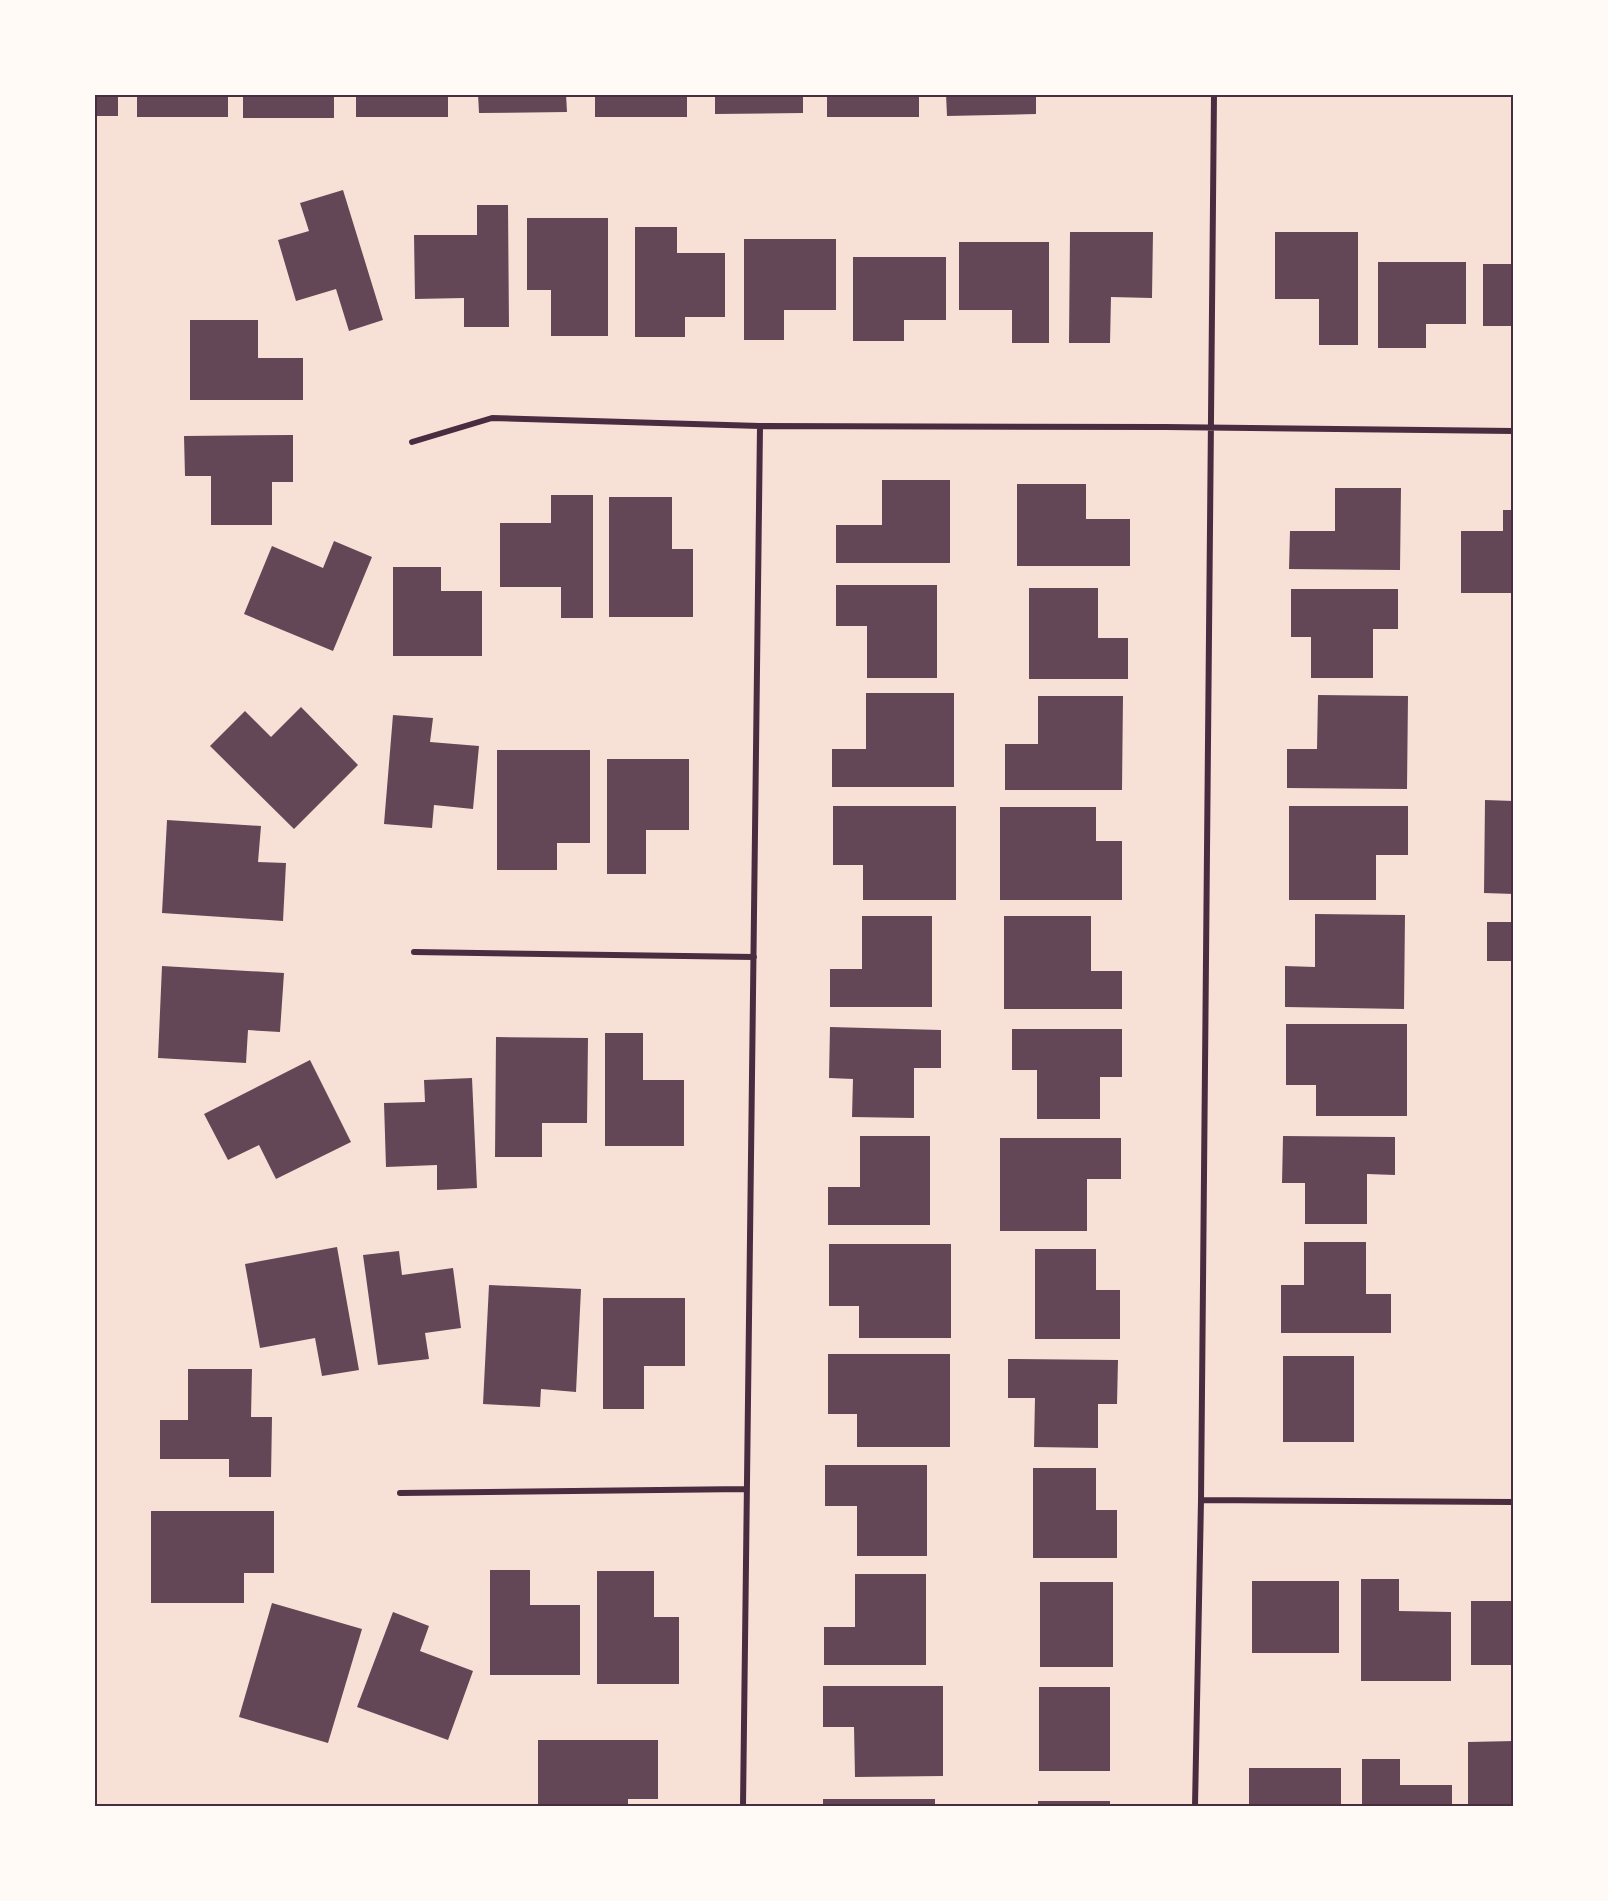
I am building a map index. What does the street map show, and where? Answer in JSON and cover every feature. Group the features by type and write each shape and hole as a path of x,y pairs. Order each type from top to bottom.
{"street":[{"path":"1195,1806 1201,1500 1214,94"},
{"path":"412,442 492,418 760,426 1210,427 1514,431"},
{"path":"743,1806 760,426"},
{"path":"414,952 754,957"},
{"path":"400,1493 746,1489"},
{"path":"1201,1500 1514,1502"}],"building":[{"path":"94,94 118,94 118,116 94,116"},
{"path":"137,94 228,94 228,117 137,117"},
{"path":"243,94 334,94 334,118 243,118"},
{"path":"356,94 448,94 448,117 356,117"},
{"path":"478,94 566,94 567,112 479,113"},
{"path":"595,94 687,94 687,117 595,117"},
{"path":"715,94 803,94 803,113 715,114"},
{"path":"827,94 919,94 919,117 827,117"},
{"path":"946,94 1036,94 1036,114 947,116"},
{"path":"343,190 383,320 349,331 336,289 296,301 278,240 309,231 300,203"},
{"path":"477,205 508,205 509,327 464,327 464,298 415,299 414,235 477,235"},
{"path":"527,218 608,218 608,336 551,336 551,290 527,290"},
{"path":"635,227 677,227 677,253 725,253 725,317 685,317 685,337 635,337"},
{"path":"1070,232 1153,232 1152,298 1111,297 1110,343 1069,343"},
{"path":"1275,232 1358,232 1358,345 1319,345 1319,299 1275,299"},
{"path":"744,239 836,239 836,310 784,310 784,340 744,340"},
{"path":"959,242 1049,242 1049,343 1012,343 1012,310 959,310"},
{"path":"853,257 946,257 946,320 904,320 904,341 853,341"},
{"path":"1378,262 1466,262 1466,324 1426,324 1426,348 1378,348"},
{"path":"1483,264 1514,264 1514,326 1483,326"},
{"path":"190,320 258,320 258,358 303,358 303,400 190,400"},
{"path":"293,435 293,482 272,482 272,525 211,525 211,476 185,476 184,436"},
{"path":"882,480 950,480 950,563 836,563 836,525 882,525"},
{"path":"1017,484 1086,484 1086,519 1130,519 1130,566 1017,566"},
{"path":"1335,488 1401,488 1400,570 1289,569 1290,531 1335,531"},
{"path":"551,495 593,495 593,618 561,618 561,587 500,587 500,523 551,523"},
{"path":"609,497 672,497 672,549 693,549 693,617 609,617"},
{"path":"1503,510 1514,510 1514,593 1461,593 1461,531 1503,531"},
{"path":"334,541 372,557 333,651 244,614 272,546 323,568"},
{"path":"393,567 441,567 441,591 482,591 482,656 393,656"},
{"path":"836,585 937,585 937,678 867,678 867,626 836,626"},
{"path":"1029,588 1098,588 1098,638 1128,638 1128,679 1029,679"},
{"path":"1291,589 1398,589 1398,629 1373,629 1373,678 1311,678 1311,637 1291,637"},
{"path":"866,693 954,693 954,787 832,787 832,749 866,749"},
{"path":"1318,695 1408,696 1407,789 1287,788 1287,749 1317,749"},
{"path":"1038,696 1123,696 1122,790 1005,790 1005,744 1038,744"},
{"path":"301,707 358,765 294,829 210,746 245,711 271,737"},
{"path":"393,715 433,718 430,742 479,746 473,809 434,805 432,828 384,824"},
{"path":"497,750 590,750 590,843 557,843 557,870 497,870"},
{"path":"607,759 689,759 689,830 646,830 646,874 607,874"},
{"path":"1485,800 1514,801 1514,894 1484,893"},
{"path":"833,806 956,806 956,900 863,900 863,865 833,865"},
{"path":"1289,806 1408,806 1408,855 1376,855 1376,900 1289,900"},
{"path":"1000,807 1096,807 1096,841 1122,841 1122,900 1000,900"},
{"path":"167,820 261,826 258,862 286,863 283,921 162,913"},
{"path":"1315,914 1405,915 1404,1009 1285,1007 1285,966 1315,967"},
{"path":"862,916 932,916 932,1007 830,1007 830,969 862,969"},
{"path":"1004,916 1091,916 1091,971 1122,971 1122,1009 1004,1009"},
{"path":"1487,922 1514,922 1514,961 1487,961"},
{"path":"162,966 284,973 280,1032 248,1030 246,1063 158,1058"},
{"path":"1286,1024 1407,1024 1407,1116 1316,1116 1316,1085 1286,1085"},
{"path":"830,1027 941,1030 941,1068 914,1068 914,1118 852,1117 853,1079 829,1078"},
{"path":"1012,1029 1122,1029 1122,1077 1100,1077 1100,1119 1037,1119 1037,1070 1012,1070"},
{"path":"605,1033 643,1033 643,1080 684,1080 684,1146 605,1146"},
{"path":"496,1037 588,1038 587,1123 542,1123 542,1157 495,1157"},
{"path":"310,1060 351,1142 276,1179 259,1145 228,1160 204,1114"},
{"path":"472,1078 477,1188 437,1190 437,1165 386,1167 384,1103 425,1102 424,1080"},
{"path":"860,1136 930,1136 930,1225 828,1225 828,1187 860,1187"},
{"path":"1283,1136 1395,1137 1395,1175 1367,1174 1367,1224 1305,1224 1305,1183 1282,1183"},
{"path":"1000,1138 1121,1138 1121,1179 1087,1179 1087,1231 1000,1231"},
{"path":"1304,1242 1366,1242 1366,1294 1391,1294 1391,1333 1281,1333 1281,1285 1304,1285"},
{"path":"829,1244 951,1244 951,1338 859,1338 859,1306 829,1306"},
{"path":"337,1247 359,1370 322,1376 315,1338 260,1348 245,1264"},
{"path":"1035,1249 1096,1249 1096,1290 1120,1290 1120,1339 1035,1339"},
{"path":"399,1251 402,1275 453,1268 461,1328 425,1333 429,1359 378,1365 363,1255"},
{"path":"489,1285 581,1289 576,1392 541,1389 540,1407 483,1404"},
{"path":"603,1298 685,1298 685,1366 644,1366 644,1409 603,1409"},
{"path":"828,1354 950,1354 950,1447 857,1447 857,1414 828,1414"},
{"path":"1283,1356 1354,1356 1354,1442 1283,1442"},
{"path":"1008,1359 1118,1360 1117,1404 1098,1404 1098,1448 1034,1447 1035,1398 1008,1398"},
{"path":"188,1369 252,1369 251,1417 272,1417 271,1477 229,1477 229,1459 160,1459 160,1420 188,1420"},
{"path":"825,1465 927,1465 927,1556 857,1556 857,1506 825,1506"},
{"path":"1033,1468 1096,1468 1096,1510 1117,1510 1117,1558 1033,1558"},
{"path":"151,1511 274,1511 274,1573 244,1573 244,1603 151,1603"},
{"path":"490,1570 530,1570 530,1605 580,1605 580,1675 490,1675"},
{"path":"597,1571 654,1571 654,1617 679,1617 679,1684 597,1684"},
{"path":"855,1574 926,1574 926,1665 824,1665 824,1627 855,1627"},
{"path":"1361,1579 1399,1579 1399,1611 1451,1612 1451,1681 1361,1681"},
{"path":"1252,1581 1339,1581 1339,1653 1252,1653"},
{"path":"1040,1582 1113,1582 1113,1667 1040,1667"},
{"path":"1471,1601 1514,1601 1514,1665 1471,1665"},
{"path":"272,1603 362,1629 328,1743 239,1717"},
{"path":"393,1612 429,1626 420,1651 473,1671 448,1740 357,1707"},
{"path":"823,1686 943,1686 943,1776 855,1777 854,1727 823,1727"},
{"path":"1039,1687 1110,1687 1110,1771 1039,1771"},
{"path":"538,1740 658,1740 658,1799 628,1799 628,1806 538,1806"},
{"path":"1514,1741 1514,1806 1468,1806 1468,1742"},
{"path":"1362,1759 1400,1759 1400,1785 1452,1785 1452,1806 1362,1806"},
{"path":"1249,1768 1341,1768 1341,1806 1249,1806"},
{"path":"823,1799 935,1799 935,1806 823,1806"},
{"path":"1038,1801 1110,1801 1110,1806 1038,1806"}]}
